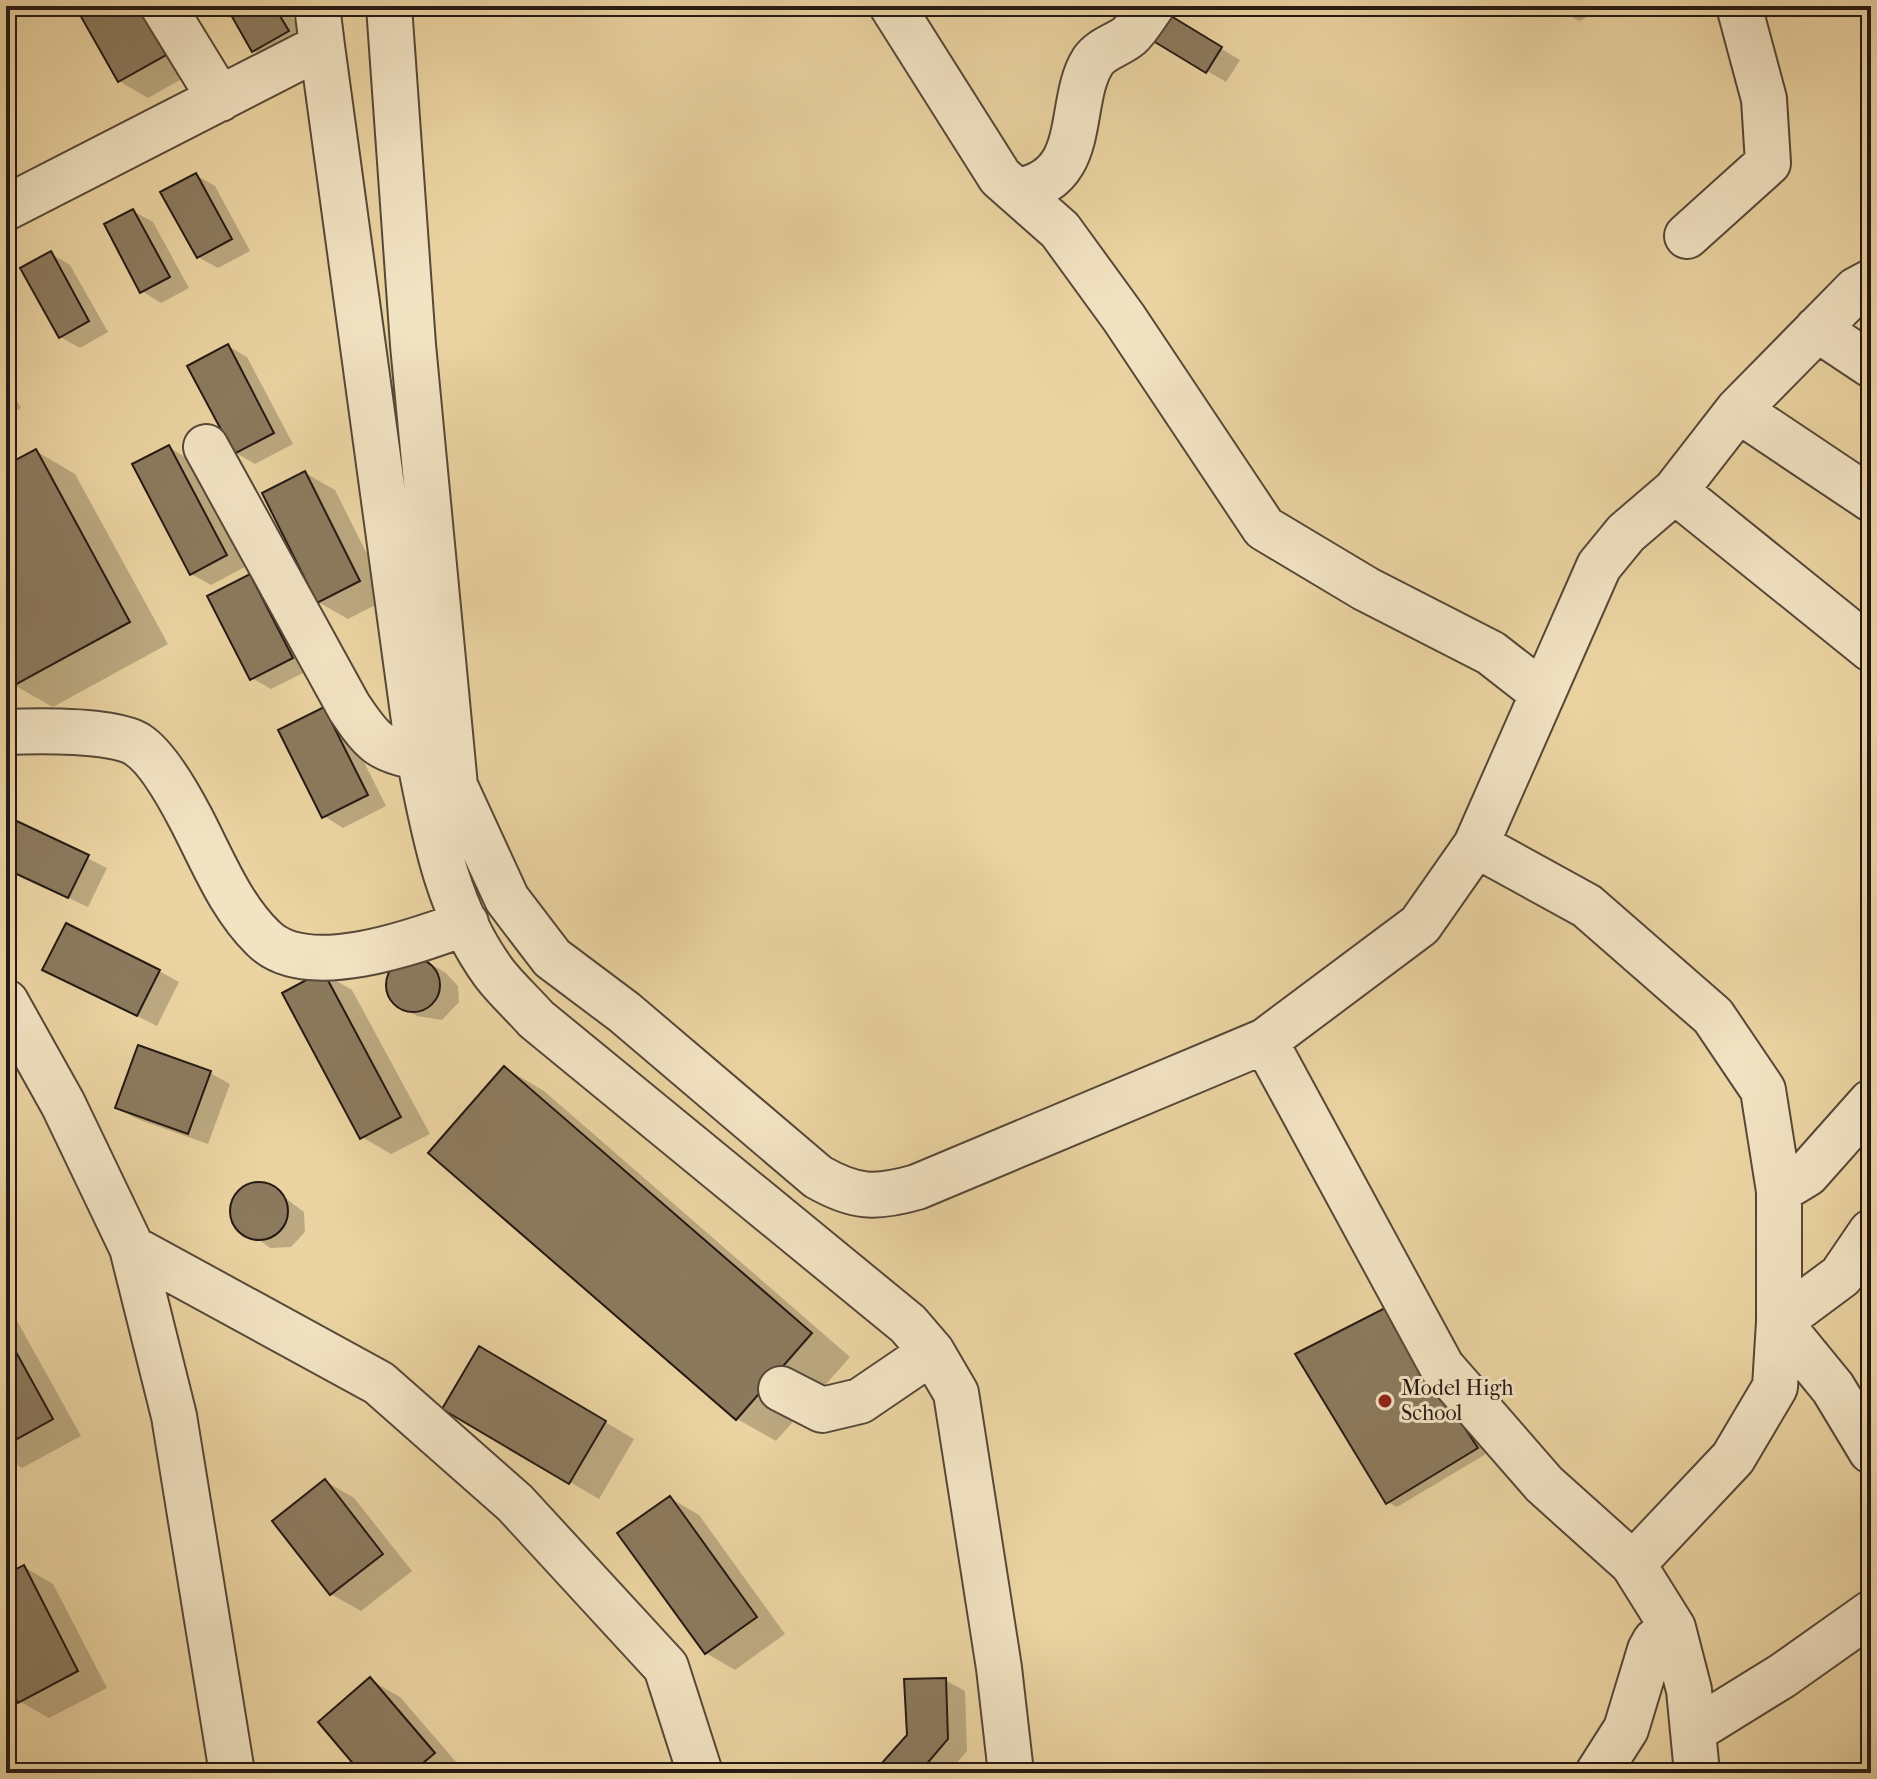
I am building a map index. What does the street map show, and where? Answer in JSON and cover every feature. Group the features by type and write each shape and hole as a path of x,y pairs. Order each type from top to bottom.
{"street":[{"path":"163,6 220,99"},
{"path":"389,6 413,345 455,786 507,899 552,958 624,1012 818,1177 849,1195 890,1195 917,1187 1265,1041 1420,925 1476,845 1599,566 1626,533 1675,491 1738,410 1856,290 1871,282"},
{"path":"892,6 1000,177 1060,230 1124,318 1264,528 1366,589 1491,653 1541,692"},
{"path":"1016,191 1032,189 1057,171 1076,132 1088,70 1096,56 1130,35 1152,6"},
{"path":"1687,236 1768,163 1764,99 1739,6"},
{"path":"6,208 220,99 320,26 419,757 437,846 455,905 494,973 536,1019 908,1324 932,1352 956,1393 999,1668 1011,1773"},
{"path":"1817,329 1871,365"},
{"path":"1738,410 1871,499"},
{"path":"206,447 355,717 369,736 388,752 419,757"},
{"path":"1675,491 1871,649"},
{"path":"6,732 73,731 138,744 176,791 232,899 264,940 288,955 325,957 397,949 466,923"},
{"path":"1476,845 1587,906 1713,1016 1763,1090 1779,1191 1779,1322 1775,1387 1733,1458 1633,1564"},
{"path":"6,1002 63,1104 132,1248 174,1416 232,1773"},
{"path":"1265,1041 1442,1367 1544,1484 1633,1564 1673,1628 1689,1690 1695,1752"},
{"path":"1779,1191 1807,1174 1871,1102"},
{"path":"1779,1322 1841,1276 1871,1232"},
{"path":"132,1248 379,1383 515,1503 666,1667 700,1773"},
{"path":"1779,1322 1833,1388 1871,1451"},
{"path":"781,1389 822,1410 860,1401 932,1352"},
{"path":"1695,1752 1782,1676 1871,1613"},
{"path":"1598,1773 1626,1729 1650,1650 1655,1641 1673,1628"}],"building":[{"path":"75,6 138,6 166,55 118,82"},
{"path":"226,6 274,6 289,31 252,52"},
{"path":"1166,13 1222,47 1206,73 1150,39"},
{"path":"196,173 232,239 197,258 160,192"},
{"path":"133,209 170,277 140,293 104,224"},
{"path":"51,251 89,321 59,338 20,268"},
{"path":"228,344 274,433 234,454 187,366"},
{"path":"169,445 227,555 190,575 132,464"},
{"path":"36,449 130,622 13,686 6,674 6,465"},
{"path":"305,471 360,581 317,603 262,493"},
{"path":"250,574 293,658 250,680 207,596"},
{"path":"324,707 368,795 322,818 278,730"},
{"path":"6,816 89,855 68,898 6,869"},
{"path":"66,923 160,970 137,1016 42,970"},
{"path":"413,958 432,966 440,985 432,1004 413,1012 394,1004 386,985 394,966"},
{"path":"323,971 401,1117 360,1139 282,993"},
{"path":"138,1045 211,1071 188,1134 115,1108"},
{"path":"504,1066 812,1333 736,1420 428,1153"},
{"path":"259,1182 279,1191 288,1211 279,1231 259,1240 239,1231 230,1211 239,1191"},
{"name":"Model High School","path":"1385,1308 1478,1448 1386,1504 1295,1354"},
{"path":"6,1334 53,1419 6,1445"},
{"path":"479,1346 606,1421 569,1484 442,1409"},
{"path":"325,1479 383,1554 330,1595 272,1521"},
{"path":"670,1496 757,1617 705,1654 617,1533"},
{"path":"24,1565 78,1671 18,1703 6,1680 6,1574"},
{"path":"370,1677 435,1753 411,1773 361,1773 318,1722"},
{"path":"946,1678 948,1739 919,1773 873,1773 907,1735 904,1679"}],"place":[{"name":"Model High School","path":"1385,1401"}]}
